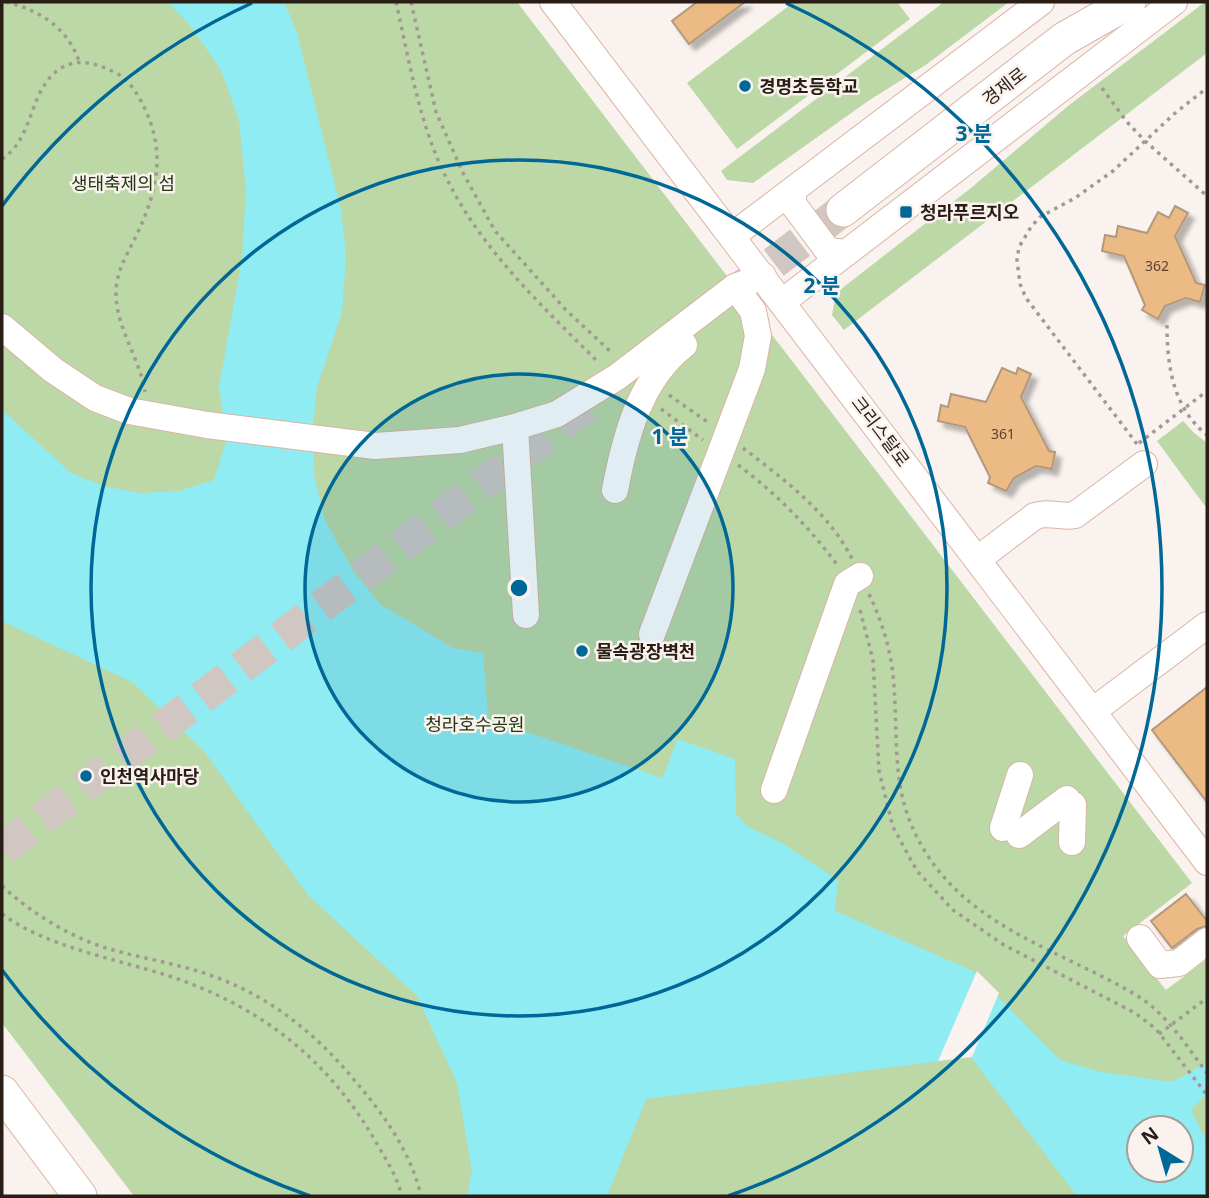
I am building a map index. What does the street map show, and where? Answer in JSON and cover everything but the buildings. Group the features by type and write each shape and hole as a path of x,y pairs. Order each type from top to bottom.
{"main road":[{"name":"경제로","path":"843,210 1088,16 1129,2"},
{"path":"2,1092 80,1196"}],"street":[{"name":"크리스탈로","path":"553,2 1207,862"},
{"path":"732,236 1041,2"},
{"path":"782,302 1174,2"},
{"path":"793,191 793,204 828,251 846,253"},
{"path":"2,327 53,370 95,398 143,414 207,425 375,446 460,440 557,414 763,276"},
{"path":"615,491 632,421 647,390 668,358 739,293"},
{"path":"652,634 752,369 758,336 753,311 739,293"},
{"path":"515,427 526,615"},
{"path":"978,559 1035,516 1045,512 1067,517 1075,514 1144,464"},
{"path":"775,790 854,580"},
{"path":"1093,711 1207,626"},
{"path":"1020,775 1011,831 1070,802 1072,842"},
{"path":"1140,938 1160,965 1179,963 1207,940"}],"path":[{"path":"6,2 39,13 53,24 66,38 79,61"},
{"path":"396,2 422,115 450,186 472,222 497,257 535,300 603,366 623,372"},
{"path":"411,2 436,112 463,173 495,231 623,372"},
{"path":"2,159 10,154 25,134 40,91 62,68 79,61 94,64 117,73 135,90 149,117 157,149 156,188 137,234 121,263 116,290 117,312 142,374 146,394 143,414"},
{"path":"1102,88 1145,141 1207,196"},
{"path":"1207,88 1113,171 1075,198 1040,217 1019,247 1017,271 1023,291 1033,309 1137,444 1207,391"},
{"path":"1167,325 1168,363 1184,409 1189,419 1207,435"},
{"path":"647,390 723,444 780,476 809,502 845,545 873,660 879,771 893,827 917,871 953,910 1004,945 1135,1013 1160,1034 1207,1095"},
{"path":"647,390 723,444 810,528 840,568 854,580 880,617 893,673 899,788 908,823 931,860 961,894 1000,924 1137,996 1171,1026 1207,1073"},
{"path":"2,886 22,904 72,933 104,947 218,978 266,1000 302,1025 338,1060 393,1130 416,1177 421,1196"},
{"path":"2,914 27,929 84,951 166,976 225,999 267,1023 316,1062 361,1116 399,1182 402,1196"},
{"path":"1160,1034 1207,998"}],"green space":[{"name":"청라호수공원","path":"2,2 517,2 1192,883 1123,936 1166,990 1207,959 1207,1196 134,1196 2,1023"},
{"path":"794,2 897,2 910,19 737,149 687,83"},
{"path":"944,2 1009,2 927,64 868,101 753,183 727,180 721,171"},
{"path":"1205,2 1207,53 844,330 832,315 836,293 971,188 1068,106"},
{"path":"1183,421 1207,443 1205,506 1157,441"}],"water":[{"path":"168,2 284,2 297,33 341,210 346,255 342,312 317,387 313,426 314,475 325,520 353,571 380,604 453,648 483,653 488,719 663,778 677,739 735,759 736,814 748,827 782,843 838,880 835,911 971,970 1060,1060 1101,1072 1172,1082 1207,1063 1207,1094 1191,1109 1193,1114 1125,1114 1125,1184 1195,1184 1195,1118 1207,1143 1207,1196 1077,1196 971,1057 646,1099 607,1196 467,1196 472,1171 457,1083 417,996 308,895 204,751 132,682 2,621 2,410 71,473 103,486 140,493 179,491 214,480 227,439 219,387 242,259 246,190 239,120 221,70 189,24"}],"pier":[{"path":"977,971 999,993 972,1057 938,1061"}],"tunnel":[{"path":"734,293 843,210"},
{"path":"2,849 591,402"}],"place":[{"name":"경명초등학교","path":"745,86"},
{"name":"청라푸르지오","path":"906,212"},
{"name":"물속광장벽천","path":"582,651"},
{"name":"인천역사마당","path":"86,776"}],"park label":[{"name":"생태축제의 섬","path":"123,183"}]}
